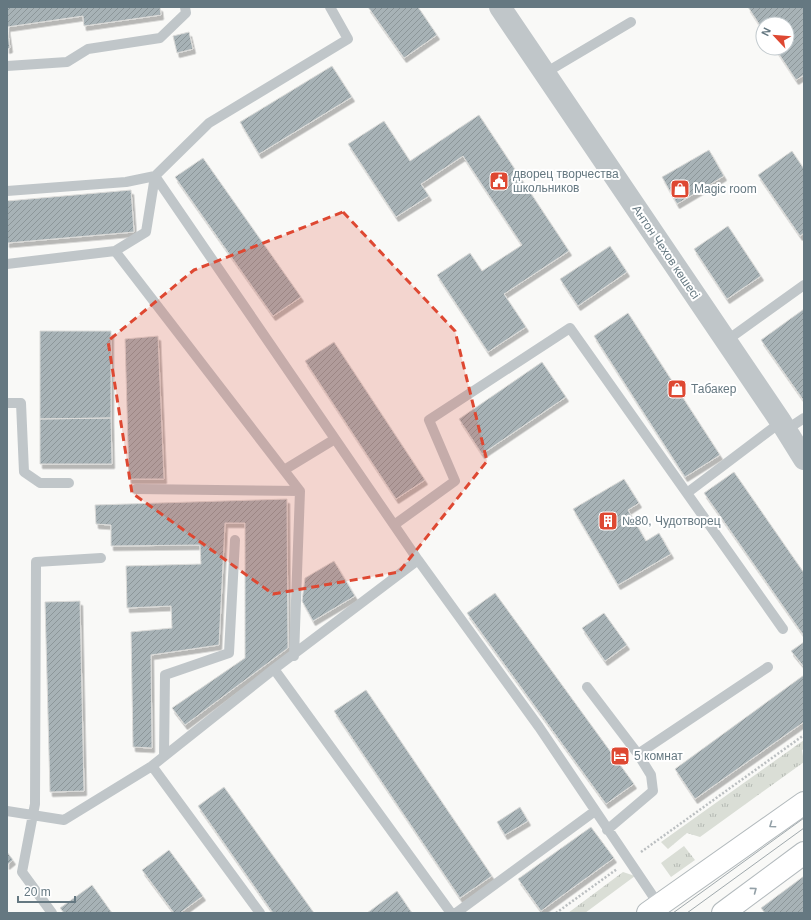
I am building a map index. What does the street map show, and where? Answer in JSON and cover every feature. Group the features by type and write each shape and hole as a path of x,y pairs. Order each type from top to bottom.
{"main road":[{"path":"653,909 804,803"},
{"path":"730,911 804,853"}],"street":[{"name":"Антон Чехов көшесі","path":"500,7 784,426 804,459"}],"lane":[{"path":"7,66 67,62 88,50 160,38 186,13 185,7"},
{"path":"7,191 126,182 155,176 209,123 348,39 330,7"},
{"path":"545,73 631,22"},
{"path":"7,264 115,251 146,232 155,176"},
{"path":"155,176 418,560 539,727 629,861 653,909"},
{"path":"115,251 300,491 294,656"},
{"path":"726,341 804,285"},
{"path":"394,525 455,481 429,420 570,328 784,629"},
{"path":"7,403 21,402 24,472 40,483 69,484"},
{"path":"687,493 784,426 804,418"},
{"path":"284,470 335,439"},
{"path":"136,489 300,491"},
{"path":"164,756 165,675 229,653 235,540"},
{"path":"52,913 22,872 34,816 35,804 36,562 101,558"},
{"path":"7,810 34,816 64,820 152,766 274,669 294,656 418,560"},
{"path":"638,754 768,667"},
{"path":"274,669 451,913"},
{"path":"587,687 638,754 651,775 653,791 608,830"},
{"path":"152,766 260,913"},
{"path":"456,913 594,811"}],"path":[{"path":"556,913 804,735"}],"highlighted area":[{"path":"343,212 455,331 487,461 399,572 273,594 132,493 108,341 194,270"}],"green space":[{"path":"804,740 804,749 802,750 804,762 700,837 687,833 668,849 661,842"},
{"path":"684,846 695,860 671,877 661,863"},
{"path":"623,872 635,876 585,913 568,913"}],"building":[{"path":"7,7 160,7 161,15 84,26 83,16 7,27"},
{"path":"368,7 418,7 437,35 404,58"},
{"path":"748,7 804,7 804,75 796,80 780,56 795,56 795,16 755,16 755,18"},
{"path":"7,27 10,48 7,49"},
{"path":"189,32 193,49 177,53 173,36"},
{"path":"332,66 352,97 259,154 240,122"},
{"path":"479,115 569,251 504,294 526,327 488,352 437,275 470,253 482,271 522,245 463,156 421,184 429,196 396,217 348,144 384,121 410,161"},
{"path":"709,150 724,176 677,204 662,177"},
{"path":"792,151 804,169 804,233 800,236 758,175"},
{"path":"203,158 301,297 273,316 175,177"},
{"path":"131,190 134,232 7,243 7,201"},
{"path":"728,226 761,276 727,299 694,249"},
{"path":"610,246 627,272 578,306 560,279"},
{"path":"804,309 804,401 761,340"},
{"path":"628,313 720,455 685,477 594,336"},
{"path":"40,331 111,331 111,418 40,419"},
{"path":"158,336 164,479 129,479 125,339"},
{"path":"334,342 425,480 396,499 305,361"},
{"path":"542,362 566,397 482,454 459,419"},
{"path":"111,418 112,464 40,464 40,419"},
{"path":"734,472 804,573 804,636 704,493"},
{"name":"№80, Чудотворец","path":"624,479 639,503 628,510 646,541 659,533 671,554 618,585 573,509"},
{"path":"287,499 288,648 185,725 172,708 245,658 245,523 225,523 219,645 151,655 152,748 133,747 131,632 172,628 171,606 127,608 126,566 201,564 200,545 111,546 111,525 96,524 95,505"},
{"path":"334,561 355,596 313,621 302,601 305,578"},
{"path":"495,593 634,784 606,804 467,613"},
{"path":"80,601 84,791 50,792 45,602"},
{"path":"604,613 627,645 605,661 582,628"},
{"path":"804,642 804,667 791,651"},
{"path":"804,675 804,722 695,799 675,769"},
{"path":"366,690 492,876 460,898 334,711"},
{"path":"224,787 314,913 273,913 198,806"},
{"path":"520,807 528,821 505,835 497,822"},
{"path":"591,827 614,858 541,911 518,879"},
{"path":"169,850 203,896 180,913 174,913 142,870"},
{"path":"7,852 13,860 7,865"},
{"path":"804,876 804,913 765,913 761,908"},
{"path":"92,885 112,913 64,913 60,908"},
{"path":"397,891 412,913 367,913"}],"tram line":[{"path":"673,913 804,818"},
{"path":"687,913 804,828"}],"place":[{"name":"дворец творчества школьников","path":"499,181"},
{"name":"Magic room","path":"680,189"},
{"name":"Табакер","path":"677,389"},
{"name":"№80, Чудотворец","path":"608,521"},
{"name":"5 комнат","path":"620,756"}]}
